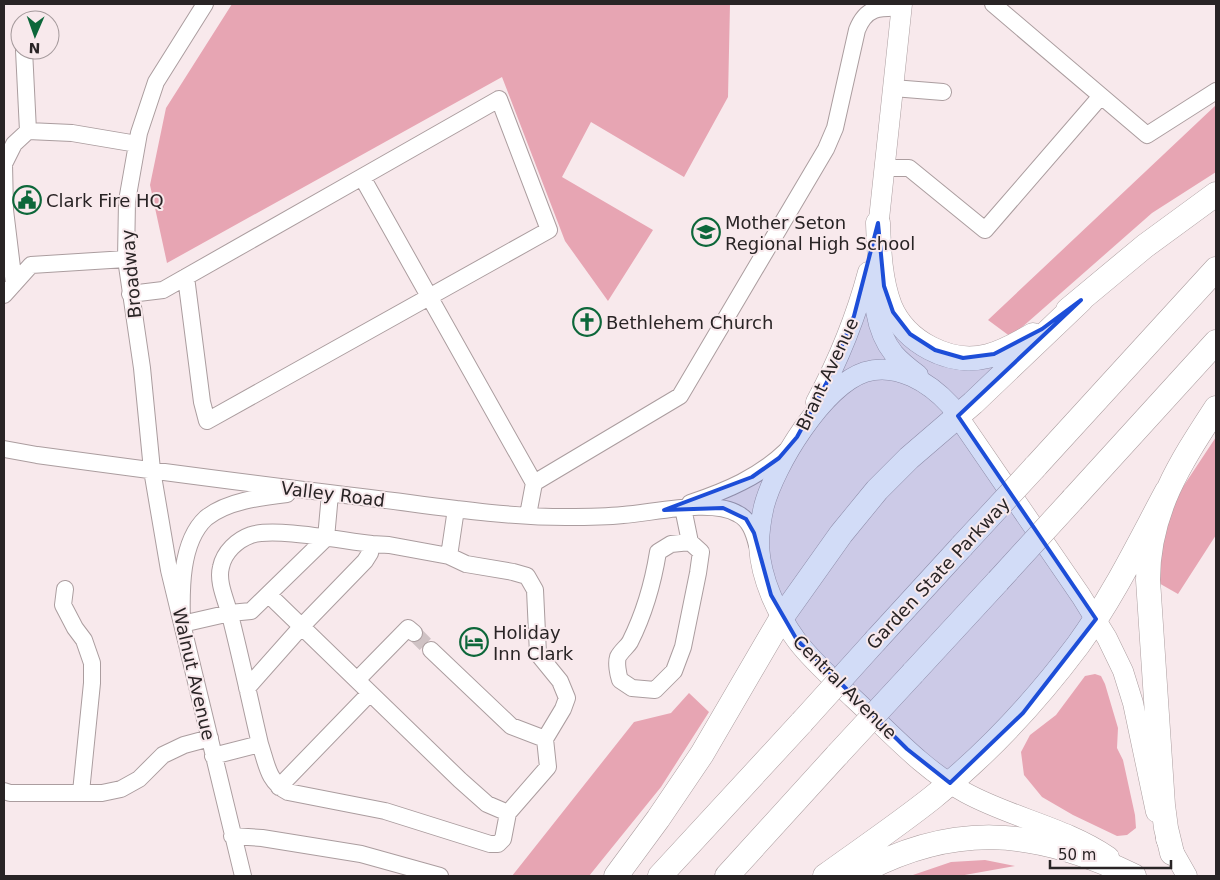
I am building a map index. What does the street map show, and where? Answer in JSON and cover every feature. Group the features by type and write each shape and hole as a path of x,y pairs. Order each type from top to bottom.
{"highway":[{"path":"616,876 653,828 702,754 782,617 841,534 877,490 926,442 958,416 1082,300 1145,246 1216,194"},
{"path":"878,223 880,260 884,286 893,312 910,334 939,352 963,358 979,358 994,354 1037,333 1082,300"},
{"name":"Garden State Parkway","path":"660,876 1216,269"},
{"path":"727,876 1216,342"},
{"path":"825,876 932,798 982,754 1022,713 1078,645 1096,619 1111,595 1166,491 1216,408"},
{"path":"1166,491 1152,533 1148,580 1162,805 1172,853"},
{"path":"854,876 898,854 928,845 955,839 988,838 1056,846 1096,859 1135,876"}],"main road":[{"name":"Brant Avenue","path":"902,6 878,223 874,294 880,328 887,343 895,355 931,386"},
{"name":"Brant Avenue","path":"798,437 831,374 852,323 867,274 878,223"},
{"name":"Central Avenue","path":"1135,876 1103,853 1075,838 981,800 950,783 907,749 813,659 796,640 782,617 766,582 760,557 760,531 764,506 774,482 798,437 818,410 848,381 865,372 881,370 916,378 931,386 958,416 1108,638 1129,688 1152,798 1161,828 1172,853 1187,876"}],"street":[{"name":"Broadway","path":"152,470 142,368 126,259 127,202 137,144 156,82 205,4"},
{"path":"993,4 1147,135 1216,91"},
{"path":"534,483 680,396 826,149 835,128 857,30 862,19 869,12 877,9 902,6"},
{"path":"24,60 28,131"},
{"path":"893,88 943,92"},
{"path":"884,168 909,168 985,230 1101,96"},
{"path":"130,294 163,290 499,99 549,230 207,421 202,402 186,277"},
{"path":"9,289 4,164 14,144 28,131 72,133 137,144"},
{"path":"362,177 534,483 528,515"},
{"path":"9,289 31,265 126,259"},
{"name":"Valley Road","path":"664,510 715,494 752,477 779,458 798,437"},
{"name":"Valley Road","path":"4,449 322,493 456,509 528,515 622,516 683,508 724,508 740,514 750,526 760,557"},
{"name":"Walnut Avenue","path":"152,470 169,570 243,876"},
{"path":"322,493 326,538 251,611 230,613 182,624 183,571 191,542 201,524 207,518 227,507 242,502 284,494 322,493"},
{"path":"683,508 696,547 698,573 683,647 674,671 656,690 632,688 620,680 618,658 629,644 642,614 655,570 658,552 671,544 696,547"},
{"path":"449,556 456,509"},
{"path":"272,532 372,544 389,545 449,556 466,564 528,576 535,590 538,654 560,681 566,698 564,709 545,738 548,767 508,813 503,840 498,844 490,844 385,811 297,795 279,788 271,779 260,744 230,613 220,581 221,567 228,552 238,541 252,534 272,532"},
{"path":"247,688 302,626 365,561 370,553 372,544"},
{"path":"65,589 63,605 75,628 84,640 92,663 92,682 81,792"},
{"path":"269,595 487,804 508,813"},
{"path":"357,680 408,628 414,633"},
{"path":"431,650 511,726 545,738"},
{"path":"279,788 370,693"},
{"path":"4,791 10,793 102,792 121,789 139,778 163,755 184,745 210,738"},
{"path":"213,756 260,744"},
{"path":"232,836 262,838 361,854 440,876"}],"highlighted area":[{"path":"878,223 884,286 893,312 910,334 935,350 963,358 994,354 1042,329 1081,300 958,416 1096,619 1023,713 950,783 907,749 797,640 771,595 754,533 746,519 723,508 664,510 752,477 779,458 797,437 827,382 854,316"}],"shaded area":[{"path":"232,4 730,4 728,97 684,177 591,122 562,177 653,230 608,301 565,241 502,77 167,263 150,185 166,108"},
{"path":"1216,105 1216,172 1152,213 1011,337 988,320"},
{"path":"1216,437 1216,535 1178,594 1157,582 1167,511"},
{"path":"1095,674 1101,676 1105,684 1118,728 1117,748 1123,760 1135,815 1136,828 1127,835 1117,836 1073,815 1042,797 1024,775 1021,752 1030,735 1056,715 1085,676"},
{"path":"689,693 709,712 661,787 589,876 512,876 634,722 671,713"},
{"path":"985,860 1015,866 959,876 910,876 951,862"}],"tunnel":[{"path":"414,633 431,650"}],"place":[{"name":"Clark Fire HQ","path":"27,200"},
{"name":"Mother Seton Regional High School","path":"706,232"},
{"name":"Bethlehem Church","path":"587,322"},
{"name":"Holiday Inn Clark","path":"474,642"}]}
